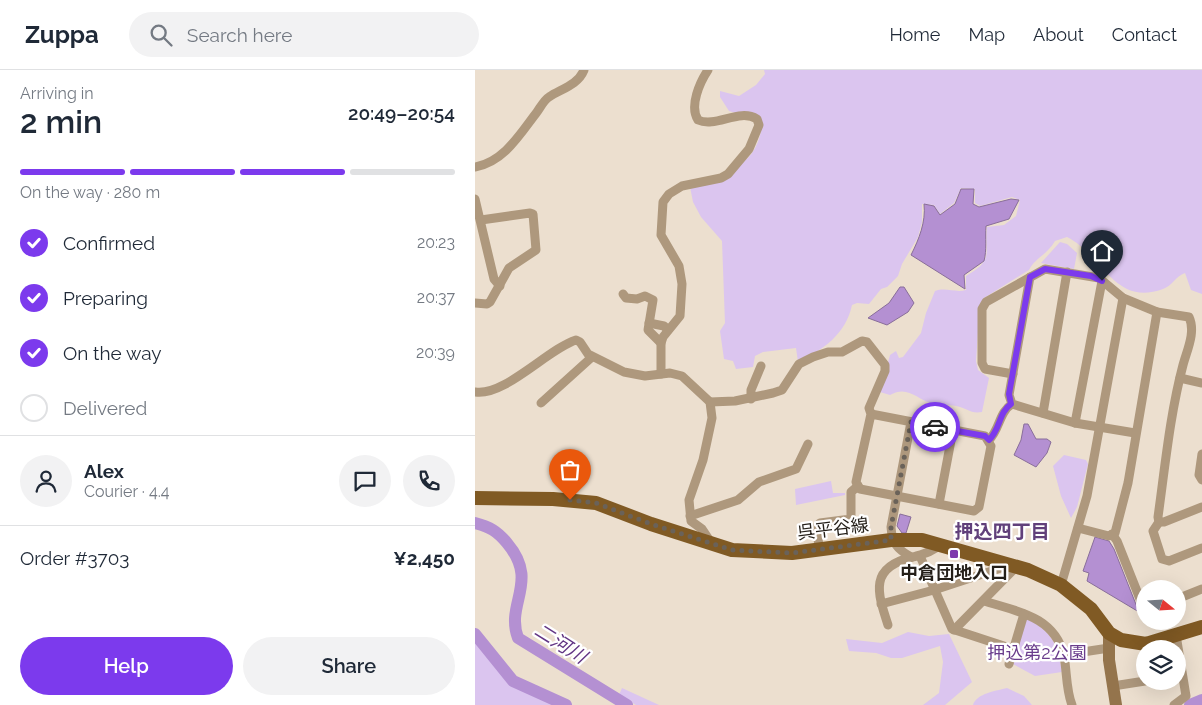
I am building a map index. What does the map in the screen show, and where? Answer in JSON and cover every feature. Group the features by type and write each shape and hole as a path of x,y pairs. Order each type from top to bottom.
{"main road":[{"name":"呉平谷線","path":"475,498 553,498 596,503 714,546 732,550 792,553 912,539 940,544 1013,566 1061,585 1091,609 1109,633"},
{"path":"1109,633 1121,640 1145,644 1202,627"}],"street":[{"path":"475,167 497,158 517,140 547,98 563,90 581,77 585,70"},
{"path":"661,374 661,343 663,337 680,316 682,284 679,266 661,235 663,202 669,194 682,186 721,178 728,174 749,150 759,124 757,120 747,116 709,122 698,120 694,114 696,98 708,70"},
{"path":"476,205 495,279 500,286"},
{"path":"475,303 487,304 490,302 512,266 536,250 533,214 530,212 481,220"},
{"path":"1013,374 985,369 982,363 982,309 987,302 1045,269 1091,276 1102,281 1123,298 1157,312 1189,317 1192,324 1192,333 1180,378 1157,517 1159,522"},
{"path":"1043,413 1067,272"},
{"path":"1011,404 1009,394 1030,277"},
{"path":"1075,423 1102,281"},
{"path":"623,294 626,298 633,299 645,296 653,300 649,334 661,343"},
{"path":"1061,585 1078,528 1101,427 1123,298"},
{"path":"1078,528 1109,536 1115,532 1146,388 1157,312"},
{"path":"649,323 664,326 668,330"},
{"path":"475,392 481,393 502,385 576,340 580,342 592,357 624,372 645,376 670,373 682,376 710,402 712,418 703,460 691,489 690,516 691,521 703,529 714,546"},
{"path":"710,402 751,399 782,390 799,364 813,356 828,352 842,352 862,341 871,345 885,365 885,371 869,408 871,414 856,482 860,489 974,511 979,507 991,446 985,436 871,414"},
{"path":"541,403 592,357"},
{"path":"751,399 751,390 761,366"},
{"path":"1180,378 1202,383"},
{"path":"989,440 994,435 1005,408 1011,404 1075,423 1135,433"},
{"path":"911,422 896,495 891,540 895,546 915,557 935,590 952,629 1013,649"},
{"path":"939,504 953,430"},
{"path":"690,516 738,500 759,482 796,469 808,444"},
{"path":"1202,454 1199,475 1202,480"},
{"path":"819,549 817,526 819,523 851,519 851,492 858,486"},
{"path":"1159,522 1164,522 1202,507"},
{"path":"1159,522 1153,531 1162,559 1169,561 1202,548"},
{"path":"1112,534 1117,541 1136,589"},
{"path":"887,626 878,592 885,571 889,566 915,557 940,544"},
{"path":"881,604 1013,566"},
{"path":"954,630 983,601 1013,566"},
{"path":"1186,595 1202,589"},
{"path":"983,601 1038,619 1048,626 1058,640 1063,655 1072,705"},
{"path":"1009,664 1024,614"},
{"path":"1109,633 1116,705"},
{"path":"1176,634 1177,640"},
{"path":"1063,655 1109,648"},
{"path":"1113,686 1136,682"},
{"path":"1175,705 1186,696 1184,690"}],"green space":[{"path":"764,70 1202,70 1202,294 1191,290 1185,273 1163,289 1146,293 1132,291 1110,276 1079,245 1067,237 1055,241 1034,262 1029,270 984,298 980,304 976,361 978,370 989,378 982,412 971,412 953,405 933,404 902,391 890,395 880,392 890,355 896,351 899,358 903,357 921,333 926,313 935,291 966,290 966,276 985,260 987,227 1004,225 1016,216 1020,200 1012,197 980,206 975,203 975,189 961,188 954,203 940,214 934,205 922,204 922,222 918,237 902,264 898,276 887,287 881,289 869,304 857,303 852,305 845,324 832,340 798,362 796,348 763,352 755,356 753,367 736,369 733,361 724,359 720,331 725,323 722,241 701,217 693,202 690,187 739,166 755,148 760,136 762,121 729,111 720,97 720,91 739,96 756,85 765,74"},
{"path":"1060,242 1067,244 1077,253 1074,269 1041,263"},
{"path":"1064,455 1086,460 1088,464 1077,507 1071,518 1061,496 1053,466"},
{"path":"831,481 833,493 845,493 845,495 796,505 795,489"},
{"name":"押込第2公園","path":"1025,617 1034,622 1052,639 1058,653 1062,672 1035,676 1011,663"},
{"path":"908,632 929,636 949,634 972,682 945,705 923,705 939,693 943,662 940,646 902,658 891,658 876,653 849,651 846,639 882,643"},
{"path":"475,641 506,681 562,705 475,705"},
{"path":"622,688 659,705 636,705 619,695"},
{"path":"1007,688 1024,696 1032,705 973,705 983,695"}],"shaded area":[{"path":"961,189 974,189 973,204 979,207 1011,199 1019,200 1009,219 986,226 984,261 964,275 965,289 911,255 921,230 924,204 934,206 940,215 955,204"},
{"path":"900,287 904,287 914,303 908,312 887,325 868,318 889,303"},
{"path":"1024,424 1028,424 1036,439 1047,439 1051,442 1047,453 1036,467 1014,455 1021,440"},
{"path":"900,514 911,517 906,533 902,533 897,526"},
{"path":"1095,537 1109,541 1136,604 1136,610 1087,581 1089,573 1083,571"}],"waterway":[{"name":"二河川","path":"475,523 496,532 507,543 521,569 522,581 515,614 518,638 627,705"},
{"path":"475,634 513,681 566,705"},
{"path":"1190,705 1202,700"}],"way so far":[{"path":"570,500 596,503 719,548 732,550 792,553 891,540 896,495 911,422 935,427"}],"place":[{"name":"中倉団地入口","path":"954,554"}],"district":[{"name":"押込四丁目","path":"1002,531"}],"route":[{"path":"935,427 985,436 989,440 994,435 1005,408 1011,404 1009,394 1030,277 1045,269 1091,276 1102,281"}]}
